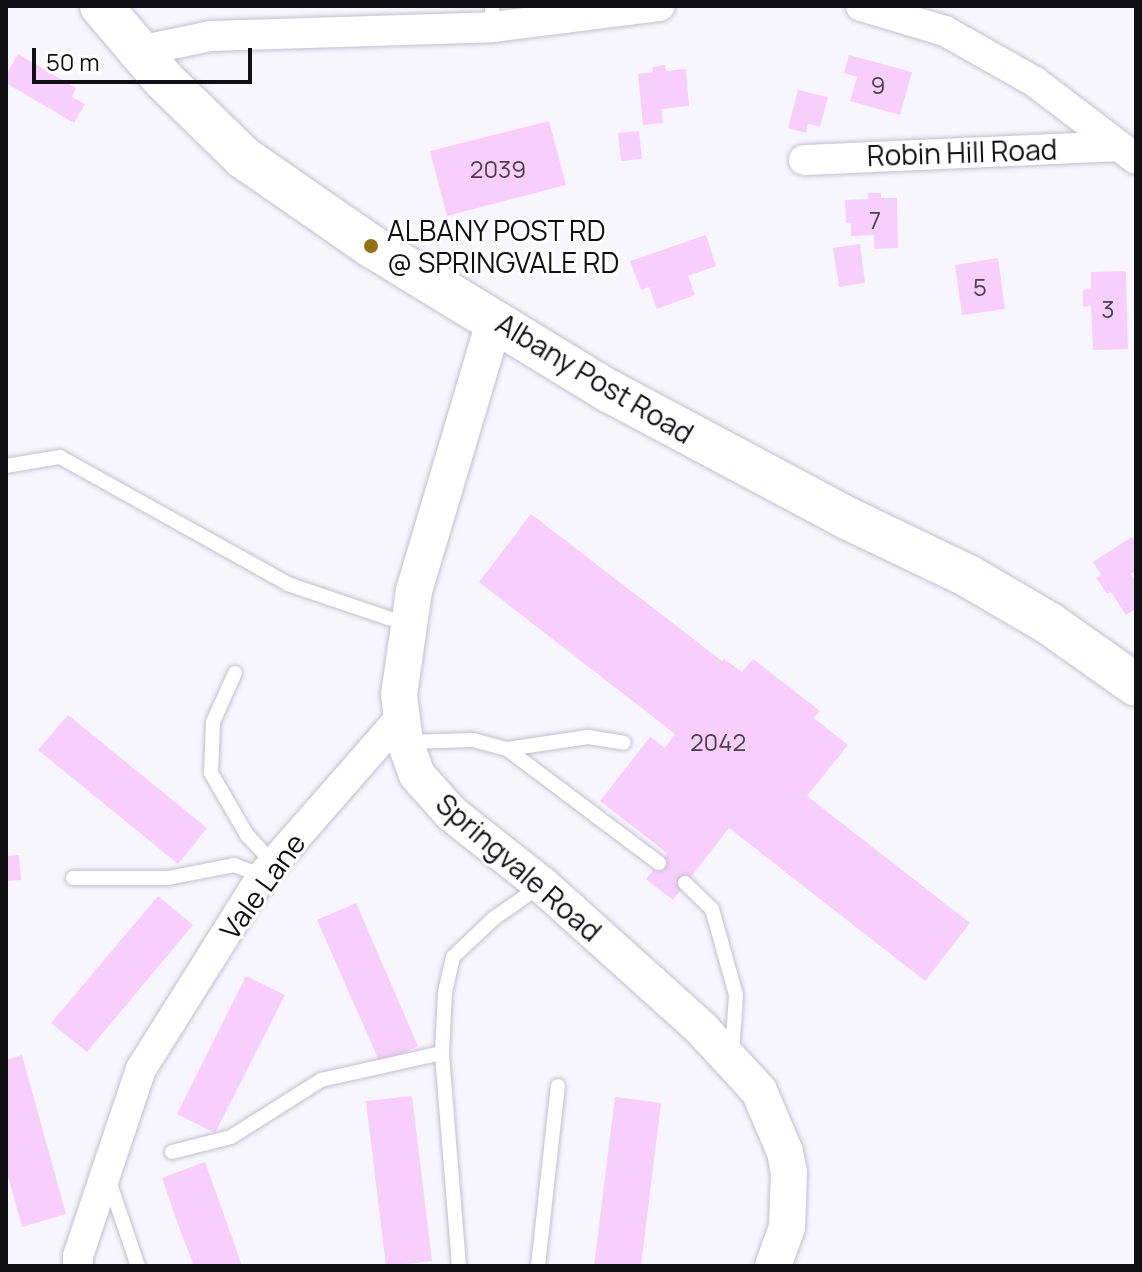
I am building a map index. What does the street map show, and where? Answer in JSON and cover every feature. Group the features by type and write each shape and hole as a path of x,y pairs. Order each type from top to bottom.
{"main road":[{"name":"Albany Post Road","path":"101,6 164,80 244,158 371,246 659,418 847,518 968,576 1050,624 1136,685"}],"street":[{"path":"139,51 211,36 660,6"},
{"path":"861,6 945,31 1035,82 1128,152"},
{"name":"Robin Hill Road","path":"804,160 1128,152"},
{"name":"Springvale Road","path":"495,319 414,591 399,695 403,730 417,775 452,814 542,885 701,1028 759,1091 785,1152 789,1173 787,1227 773,1266"},
{"name":"Vale Lane","path":"78,1266 78,1256 141,1069 268,869 403,730"}],"lane":[{"path":"6,466 60,457 288,584 409,625"},
{"path":"235,673 213,722 211,773 268,869"},
{"path":"403,730 473,740 507,749 659,863"},
{"path":"507,749 588,737 624,743"},
{"path":"73,878 168,878 234,865 268,869"},
{"path":"685,883 712,909 736,995 731,1061"},
{"path":"459,1266 442,1053 445,992 453,957 493,919 542,885"},
{"path":"172,1152 231,1137 321,1080 442,1053"},
{"path":"538,1266 558,1086"},
{"path":"106,1173 138,1266"}],"building":[{"path":"18,54 76,88 72,97 85,104 74,123 6,83 6,75"},
{"path":"849,55 912,72 900,115 850,101 857,77 844,73"},
{"path":"665,65 666,71 686,69 689,106 662,109 663,123 643,125 638,74 653,72 652,67"},
{"path":"798,90 828,97 820,127 808,124 806,133 788,128"},
{"path":"549,121 566,185 447,216 430,151"},
{"path":"639,131 642,159 621,161 618,133"},
{"path":"868,193 881,193 881,198 897,198 898,248 874,249 874,235 851,236 851,223 846,223 845,200 868,199"},
{"path":"706,235 716,266 688,276 695,295 657,309 649,287 641,290 630,261"},
{"path":"860,244 865,283 839,287 833,248"},
{"path":"998,258 1005,309 962,315 955,265"},
{"path":"1126,271 1128,349 1093,350 1091,306 1083,307 1083,290 1091,289 1091,272"},
{"path":"531,514 722,661 724,659 742,672 753,659 820,711 814,718 848,745 807,796 970,923 925,981 729,828 673,900 646,879 667,853 600,801 650,737 665,748 675,734 479,582"},
{"path":"1132,537 1136,542 1136,571 1131,574 1136,581 1136,609 1126,615 1111,592 1107,594 1096,578 1101,575 1093,562"},
{"path":"68,715 207,828 178,864 38,750"},
{"path":"19,855 21,880 6,881 6,856"},
{"path":"158,896 193,925 87,1052 51,1023"},
{"path":"356,903 418,1046 380,1063 317,920"},
{"path":"246,976 285,995 215,1133 177,1114"},
{"path":"22,1055 66,1214 22,1227 6,1169 6,1060"},
{"path":"412,1096 432,1261 386,1266 366,1101"},
{"path":"615,1097 661,1103 641,1266 594,1266"},
{"path":"205,1162 242,1266 194,1266 180,1230 162,1178"}],"place":[{"name":"ALBANY POST RD @ SPRINGVALE RD","path":"371,246"}]}
